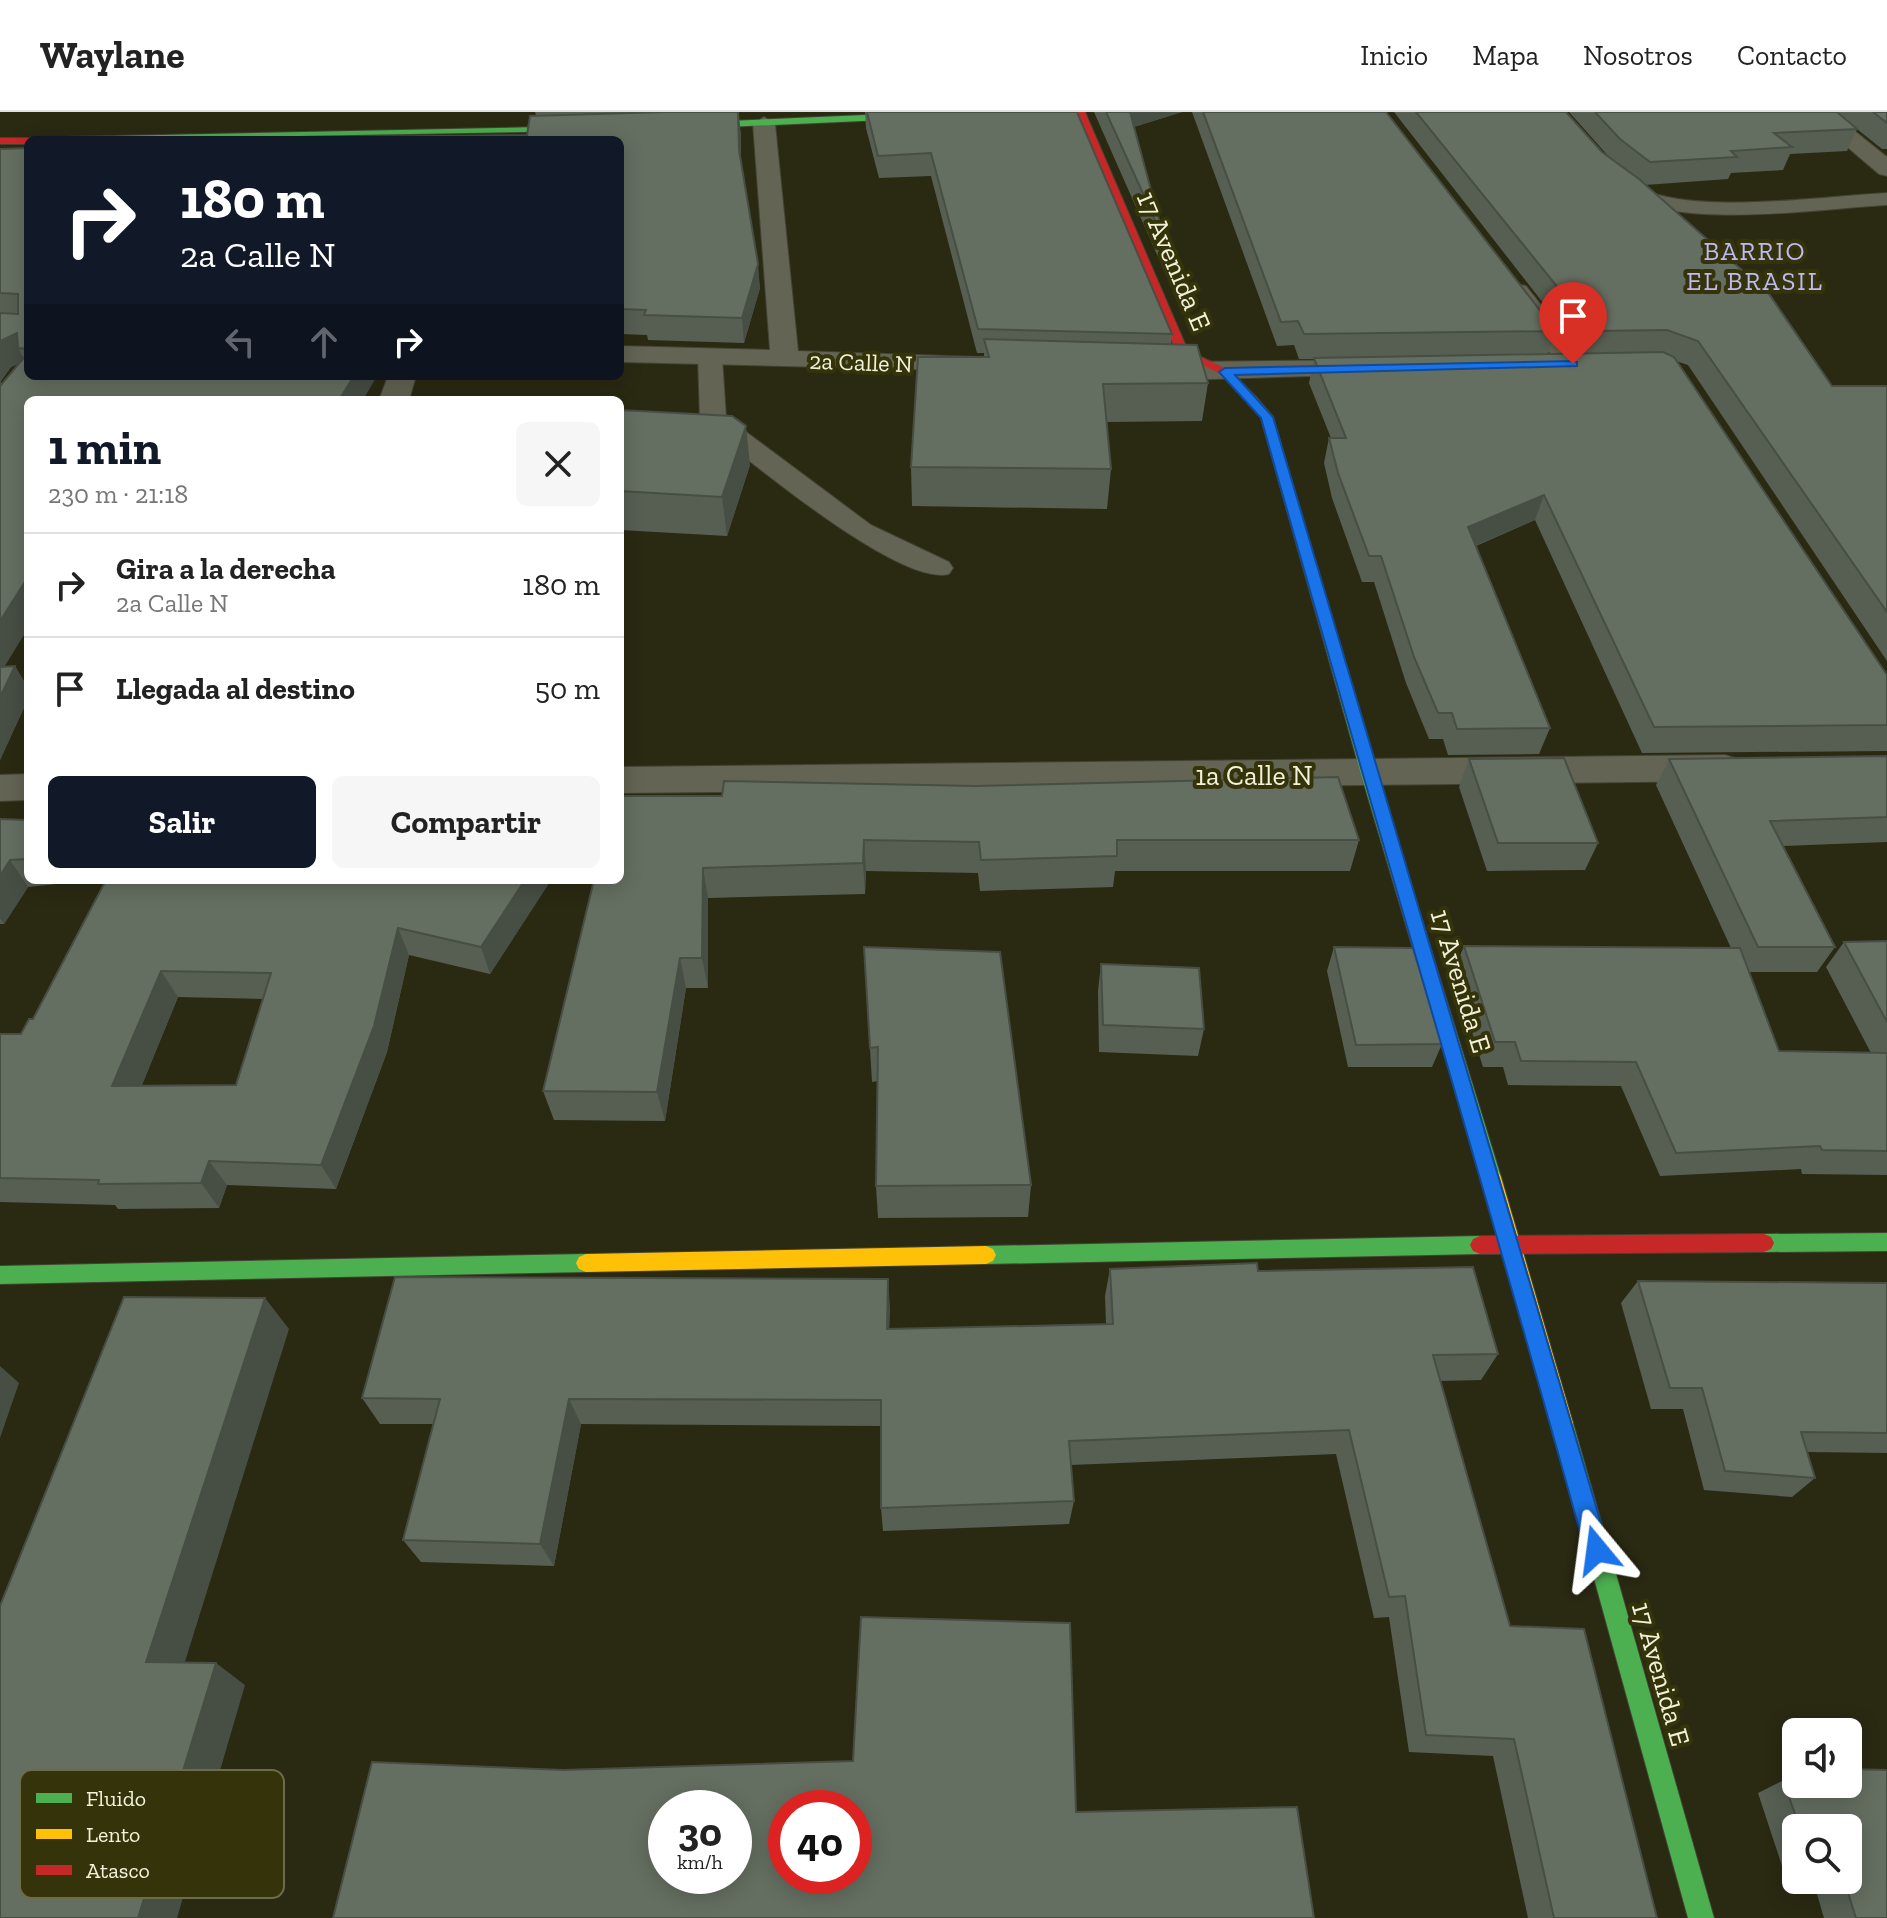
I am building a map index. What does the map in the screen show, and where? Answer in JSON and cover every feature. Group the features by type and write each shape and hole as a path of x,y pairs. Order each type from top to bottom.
{"main road":[{"path":"263,135 308,124 506,120 523,112"},
{"path":"669,126 995,112"},
{"name":"17 Avenida E","path":"1080,112 1183,353 1225,372 1267,417 1369,774 1511,1244 1701,1918"},
{"path":"223,136 606,128"},
{"path":"0,141 24,141"},
{"path":"0,1275 1511,1244 1887,1242"}],"street":[{"path":"1817,112 1887,169"},
{"path":"764,124 785,360"},
{"path":"1505,276 1586,364 1542,365"},
{"name":"2a Calle N","path":"624,354 1005,366"},
{"path":"1162,370 1225,372 1402,367"},
{"name":"1a Calle N","path":"624,780 1761,768"},
{"path":"0,788 24,787"}],"lane":[{"path":"1554,112 1634,193 1663,202 1705,206 1887,199"},
{"path":"710,357 713,420 861,531 939,568"}],"building":[{"path":"738,112 739,150 758,264 742,318 644,315 646,310 624,309 624,136 432,136 527,135 530,116"},
{"path":"867,112 1077,112 1172,334 978,329 931,153 878,156"},
{"path":"1106,112 1130,112 1165,242"},
{"path":"1203,112 1386,112 1556,331 1304,334 1298,321 1281,322"},
{"path":"1416,112 1566,112 1602,152 1639,179 1769,294 1832,386 1887,386 1887,612 1698,341 1667,330 1593,331"},
{"path":"1595,112 1837,112 1857,129 1774,133 1792,147 1731,151 1737,157 1650,162 1620,139"},
{"path":"1873,112 1887,112 1887,123"},
{"path":"24,148 24,349 18,348 17,333 0,341 0,313 18,314 18,294 0,293 0,149"},
{"path":"984,339 1197,345 1208,383 1103,384 1111,469 911,467 918,357 989,357"},
{"path":"1663,352 1674,357 1887,675 1887,725 1654,727 1544,495 1468,527 1550,728 1457,729 1452,713 1438,713 1414,657 1381,556 1369,556 1338,473 1329,438 1346,438 1314,358"},
{"path":"24,358 24,380 352,380 342,396 24,396 24,583 0,621 0,386"},
{"path":"624,410 732,416 746,426 722,497 624,491"},
{"path":"15,666 0,697 0,667"},
{"path":"1887,756 1887,817 1770,821 1835,947 1758,947 1669,759"},
{"path":"1564,758 1598,843 1498,843 1469,759"},
{"path":"1338,777 1359,840 1117,840 1117,856 981,860 979,842 864,840 863,863 703,868 702,958 680,958 657,1092 543,1091 593,884 624,884 624,796 722,796 724,781 975,786"},
{"path":"0,819 24,820 24,859 10,860 0,876"},
{"path":"104,884 522,884 481,947 398,928 374,1026 321,1165 209,1161 201,1183 98,1184 99,1180 0,1178 0,1034 21,1034 29,1019 33,1019","holes":["161,971 271,973 236,1085 112,1086"]},
{"path":"1887,941 1887,1022 1844,942"},
{"path":"1464,946 1740,948 1779,1051 1887,1053 1887,1151 1822,1150 1820,1146 1676,1153 1636,1062 1521,1061 1515,1042 1495,1042"},
{"path":"864,947 1000,952 1031,1185 876,1186 878,1047 870,1048"},
{"path":"1334,947 1413,948 1442,1044 1356,1045"},
{"path":"1101,964 1199,968 1204,1029 1103,1025"},
{"path":"1257,1263 1258,1271 1473,1267 1498,1354 1433,1355 1510,1626 1584,1629 1657,1918 1554,1918 1514,1739 1426,1735 1405,1596 1389,1597 1349,1430 1069,1441 1074,1501 881,1508 881,1400 569,1399 540,1544 403,1540 440,1399 362,1398 395,1277 888,1279 887,1329 1113,1324 1110,1269"},
{"path":"1638,1281 1887,1283 1887,1433 1801,1432 1815,1478 1725,1471 1702,1388 1670,1388"},
{"path":"124,1297 265,1298 146,1662 216,1663 183,1770 20,1770 20,1898 144,1898 138,1918 0,1918 0,1606"},
{"path":"861,1617 1070,1623 1076,1812 1297,1807 1314,1918 333,1918 372,1762 563,1770 853,1761"},
{"path":"1862,1769 1887,1770 1887,1918 1856,1918 1848,1894 1862,1894 1862,1814 1795,1814 1789,1798 1862,1798"}],"traffic: fast":[{"path":"682,126 995,112"},
{"path":"238,136 585,128"},
{"path":"1252,400 1267,417 1369,774 1491,1177"},
{"path":"1764,1243 1887,1242"},
{"path":"986,1255 1480,1245"},
{"path":"0,1275 586,1263"},
{"path":"1562,1423 1701,1918"}],"traffic: slow":[{"path":"1491,1177 1562,1423"},
{"path":"586,1263 986,1255"}],"traffic: jam":[{"path":"1080,112 1183,353 1225,372 1252,400"},
{"path":"0,141 24,141"},
{"path":"1480,1245 1764,1243"}],"district":[{"name":"BARRIO EL BRASIL","path":"1755,266"}],"route":[{"path":"1573,364 1225,372 1267,417 1369,774 1511,1244 1597,1550"}]}
